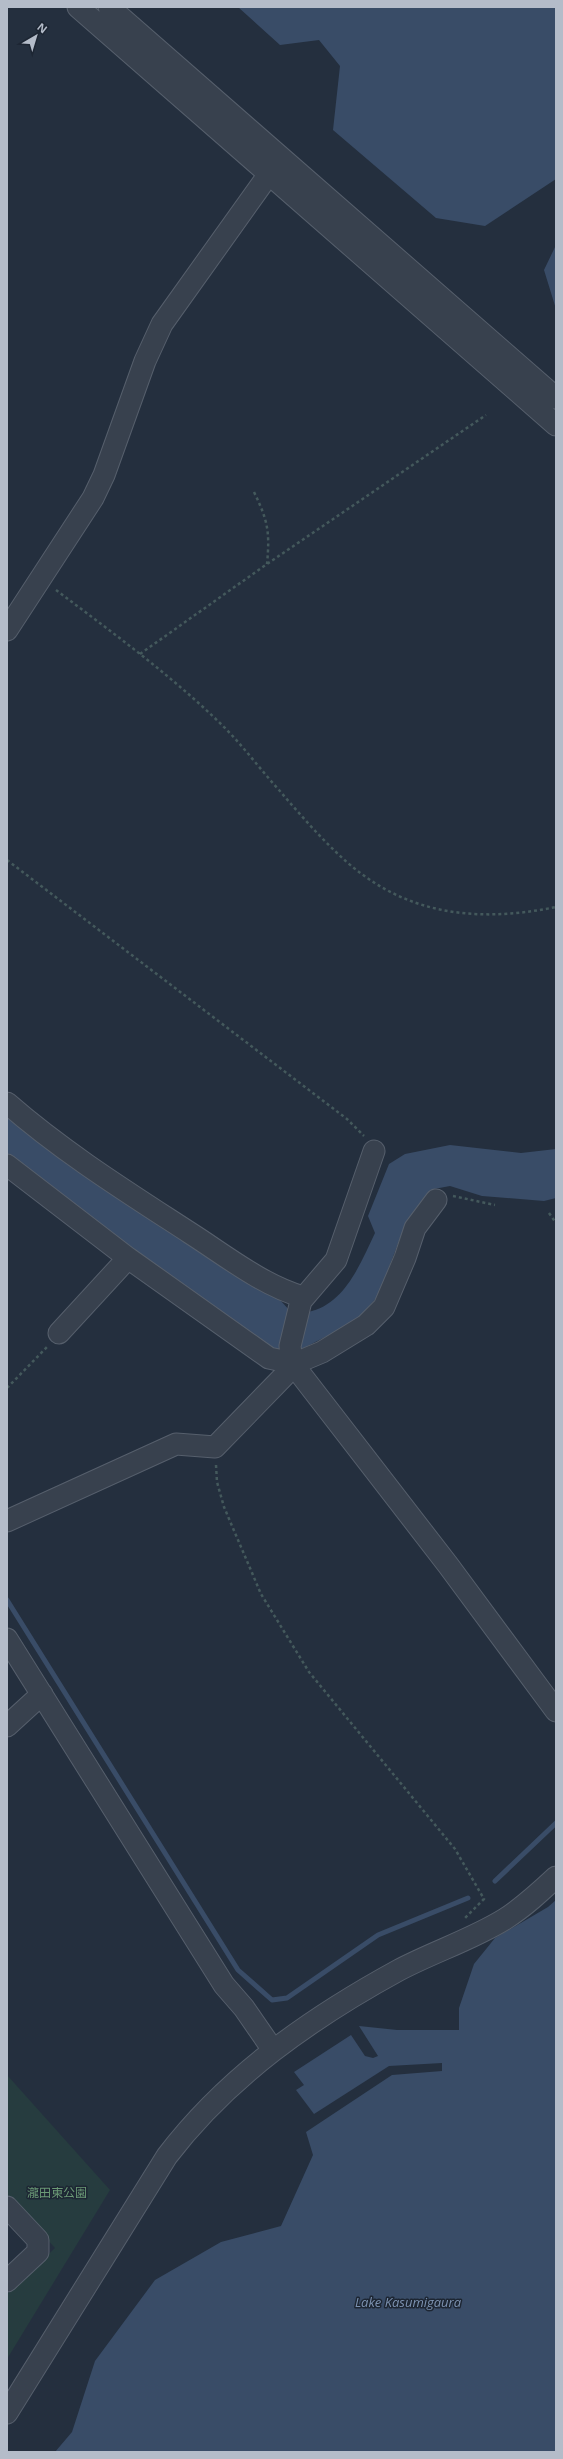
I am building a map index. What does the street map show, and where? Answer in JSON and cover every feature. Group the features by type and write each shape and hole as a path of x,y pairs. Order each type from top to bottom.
{"street":[{"path":"78,7 556,425"},
{"path":"110,7 556,398"},
{"path":"7,630 94,498 102,481 145,361 162,324 269,174"},
{"path":"7,1102 104,1177 252,1273 290,1293 301,1304"},
{"path":"7,1521 176,1444 216,1447 284,1376 291,1355 301,1304 336,1260 374,1151"},
{"path":"7,1165 128,1258 268,1358 322,1352 366,1325 384,1307 405,1258 415,1228 436,1200"},
{"path":"59,1333 128,1258"},
{"path":"291,1355 556,1710"},
{"path":"7,1639 224,1985 244,2008 273,2050"},
{"path":"7,1726 42,1694"},
{"path":"7,2412 167,2156 187,2130 222,2093 273,2050 398,1971 505,1919 535,1898 556,1877"},
{"path":"7,2207 38,2240 38,2252 7,2281"}],"path":[{"path":"140,654 267,564 486,415"},
{"path":"254,492 265,514 269,537 267,564"},
{"path":"41,578 140,654 205,709 234,738 336,853 362,875 391,893 425,908 460,914 497,916 556,907"},
{"path":"7,860 346,1120 368,1140 374,1151"},
{"path":"436,1200 451,1195 495,1205"},
{"path":"549,1213 556,1223"},
{"path":"7,1388 59,1333"},
{"path":"216,1447 217,1482 224,1507 261,1594 309,1672 455,1849 484,1899 463,1920"}],"green space":[{"name":"瀧田東公園","path":"7,2075 110,2190 7,2359 7,2294 55,2248 7,2195"}],"water":[{"path":"238,7 556,7 556,179 485,226 436,218 333,130 340,66 319,40 280,45"},
{"path":"556,245 556,309 544,270"},
{"path":"7,1115 24,1131 281,1301 290,1311 301,1313 306,1313 321,1308 332,1301 342,1292 350,1281 364,1257 375,1233 368,1216 389,1164 405,1154 450,1145 521,1153 556,1149 556,1198 544,1201 482,1196 450,1186 434,1189 407,1220 378,1296 356,1321 296,1352 275,1352 99,1228 7,1156"},
{"name":"Lake Kasumigaura","path":"556,1900 556,2452 55,2452 72,2432 95,2361 155,2280 221,2242 281,2226 313,2155 306,2132 392,2075 442,2071 442,2063 389,2066 314,2114 296,2090 304,2085 294,2072 351,2035 365,2056 373,2058 378,2056 359,2026 397,2030 459,2030 459,2008 474,1964 495,1938 548,1907"}],"waterway":[{"path":"7,1600 238,1970 272,2000 287,1998 378,1935 468,1898"},
{"path":"495,1881 556,1823"}]}
